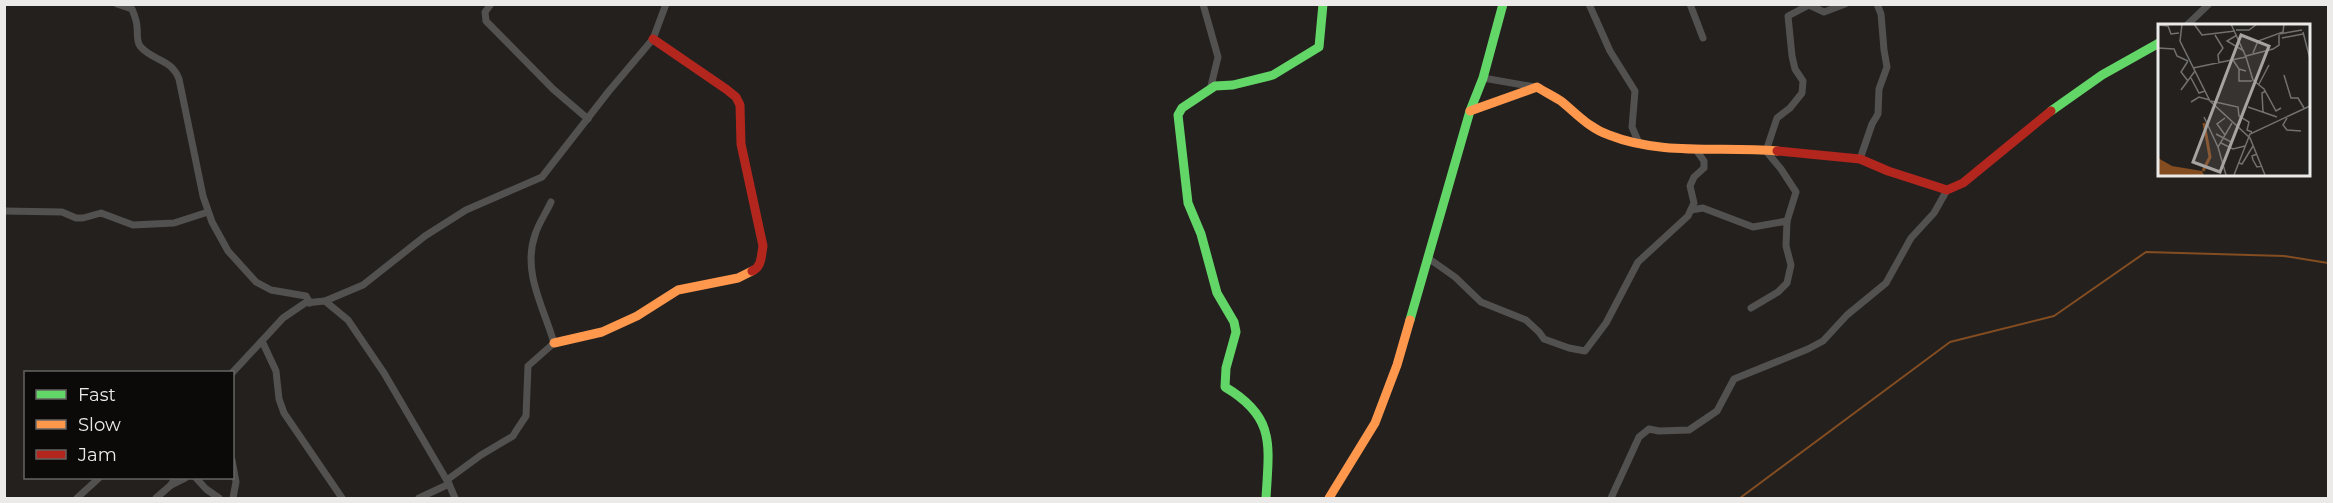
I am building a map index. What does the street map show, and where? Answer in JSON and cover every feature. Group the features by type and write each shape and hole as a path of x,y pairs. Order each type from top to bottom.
{"street":[{"path":"117,4 132,9 139,45 176,70 208,212 228,251 256,282 271,290 306,296 310,303"},
{"path":"491,4 484,12 486,21 553,89 588,119"},
{"path":"234,371 283,318 305,303 326,301 363,285 425,236 466,210 542,177 653,39 666,4"},
{"path":"1203,4 1218,57 1210,90"},
{"path":"1266,498 1270,455 1268,432 1257,411 1226,387 1226,368 1236,332 1234,322 1217,293 1201,234 1188,202 1178,115 1182,108 1215,86 1233,85 1273,75 1319,47 1323,4"},
{"path":"1329,498 1375,423 1397,365 1503,4"},
{"path":"1589,4 1610,51 1635,91 1632,127 1639,143"},
{"path":"1690,4 1703,38"},
{"path":"1766,151 1777,118 1790,108 1802,93 1803,81 1795,69 1792,56 1788,16 1809,5 1824,12 1845,4"},
{"path":"1860,159 1872,124 1878,114 1879,89 1887,67 1881,14 1877,4"},
{"path":"2188,24 2209,4"},
{"path":"419,498 448,482 513,436 526,416 528,366 554,343 602,332 637,316 678,290 738,278 757,268 760,263 763,246 754,213 741,144 740,105 736,97 726,88 653,39"},
{"path":"1611,498 1639,436 1649,429 1689,430 1717,411 1734,380 1808,349 1822,340 1847,315 1886,283 1911,238 1934,213 1947,190 1963,183 2036,122 2102,75 2158,44"},
{"path":"1483,78 1537,87 1559,100 1587,125 1610,136 1639,143 1696,150 1743,148 1860,159 1888,171 1947,190"},
{"path":"1470,111 1537,87"},
{"path":"1428,258 1455,277 1480,302 1526,320 1544,339 1585,351 1606,323 1638,262 1688,216 1694,203 1689,186 1694,177 1704,168 1704,161 1696,150"},
{"path":"1751,308 1778,292 1786,283 1791,265 1786,246 1787,221 1796,192 1766,151"},
{"path":"551,202 535,235 531,269 554,343"},
{"path":"1691,210 1703,208 1753,227 1787,221"},
{"path":"4,211 62,212 76,218 101,213 133,225 174,223 208,212"},
{"path":"326,301 348,320 378,364 448,482 455,498"},
{"path":"262,341 276,371 279,399 284,413 342,498"},
{"path":"233,498 236,482 234,471"},
{"path":"78,498 97,479"},
{"path":"171,485 175,479"},
{"path":"156,498 182,479"},
{"path":"198,479 206,489 219,498"}],"waterway":[{"path":"1740,498 1950,342 2054,316 2146,252 2284,256 2328,263"}],"traffic: fast":[{"path":"1266,498 1268,463 1266,434 1253,410 1242,398 1225,387 1226,368 1236,332 1234,322 1217,293 1201,234 1188,203 1178,115 1182,108 1215,86 1233,85 1273,75 1319,47 1323,4"},
{"path":"1410,320 1503,4"},
{"path":"2051,111 2102,75 2158,44"}],"traffic: slow":[{"path":"1470,111 1537,87 1561,101 1595,129 1629,142 1671,148 1777,151"},
{"path":"554,343 602,332 637,316 678,290 738,278 752,271"},
{"path":"1329,498 1375,423 1397,365 1410,320"}],"traffic: jam":[{"path":"653,39 726,89 736,97 740,105 741,144 763,246 759,264 752,271"},
{"path":"1777,151 1860,159 1888,171 1947,190 1963,183 2051,111"}]}
